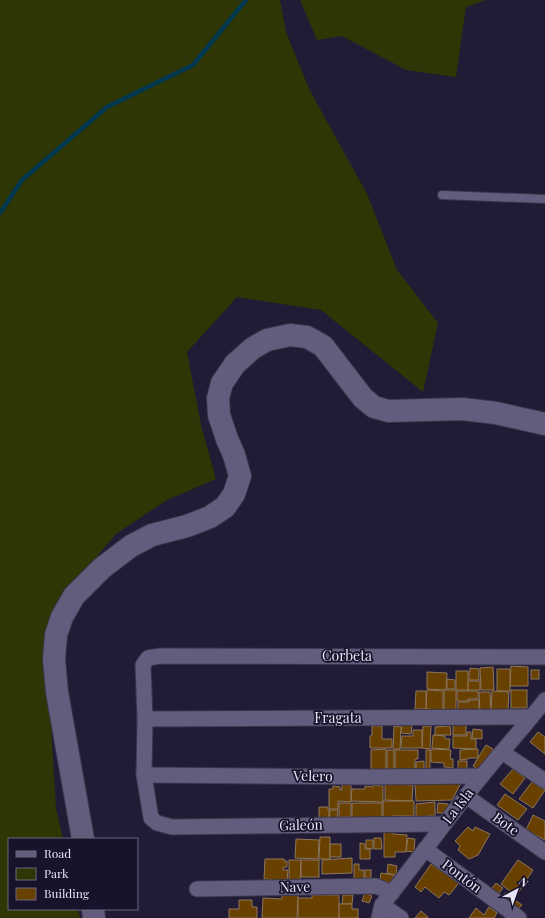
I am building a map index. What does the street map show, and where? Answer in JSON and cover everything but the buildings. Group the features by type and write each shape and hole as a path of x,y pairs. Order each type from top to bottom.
{"main road":[{"path":"83,838 57,692 54,659 56,635 62,617 74,596 102,568 131,546 152,535 187,526 210,517 224,507 234,494 240,476 234,454 219,415 218,398 222,383 235,364 253,348 267,340 290,335 307,337 323,346 363,398 374,407 388,411 462,409 496,413 545,424"}],"street":[{"name":"Corbeta","path":"145,719 143,665 148,658 160,656 545,657"},
{"name":"La Isla","path":"380,912 392,893 444,824 545,700"},
{"name":"Fragata","path":"145,719 531,717"},
{"path":"144,775 145,719"},
{"path":"502,752 545,781"},
{"name":"Velero","path":"144,775 368,777 482,776"},
{"name":"Galeón","path":"144,775 151,818 158,823 172,827 444,824"},
{"name":"Bote","path":"466,796 545,852"},
{"name":"Pontón","path":"425,849 519,918"},
{"name":"Nave","path":"198,889 376,886 392,893"},
{"path":"380,912 401,918"}],"lane":[{"path":"442,195 545,199"}],"green space":[{"path":"0,0 280,0 286,32 309,89 367,194 397,270 438,323 423,392 321,310 237,297 187,352 201,425 216,479 167,500 116,534 59,601 47,660 56,808 63,838 8,838 8,910 78,910 80,918 0,918"},
{"path":"300,0 486,0 466,7 456,77 406,70 342,36 317,40"}],"waterway":[{"path":"0,213 22,180 107,107 193,65 246,0"}]}
